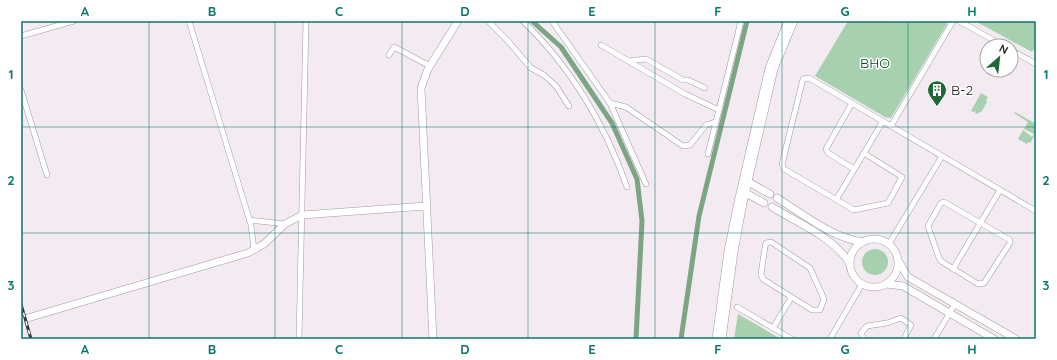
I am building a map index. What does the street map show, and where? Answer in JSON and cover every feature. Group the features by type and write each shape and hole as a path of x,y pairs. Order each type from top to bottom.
{"street":[{"path":"21,36 74,21"},
{"path":"189,21 249,220 254,250"},
{"path":"299,339 306,21"},
{"path":"432,339 420,94 422,82 430,66 458,21"},
{"path":"488,21 531,68 544,74 556,86 569,106"},
{"path":"523,21 543,40 570,75 596,115 619,165 627,187"},
{"path":"552,21 610,103 646,184"},
{"path":"708,154 740,21"},
{"path":"746,180 769,68 788,21"},
{"path":"716,339 728,251 774,69 794,21"},
{"path":"891,126 953,21"},
{"path":"959,21 990,38"},
{"path":"601,45 685,94 719,110"},
{"path":"389,55 394,46 430,66"},
{"path":"1019,54 1036,64"},
{"path":"627,61 646,59 684,80 688,80 705,88"},
{"path":"864,153 901,174 901,180 892,198 885,204 859,210 850,209 787,172 782,164 803,79 809,78 1036,211"},
{"path":"21,90 46,175"},
{"path":"610,103 626,107 684,146 690,145 706,125 716,122"},
{"path":"852,103 826,149 828,153 854,169"},
{"path":"836,200 883,121"},
{"path":"889,244 940,154"},
{"path":"746,180 770,194"},
{"path":"953,269 1000,190"},
{"path":"743,191 764,203"},
{"path":"722,339 743,191"},
{"path":"777,198 850,240 863,242 876,239 889,244 894,249 902,270 908,277 1016,339"},
{"path":"941,202 944,202 1008,238 1010,243 984,283 978,284 953,269 939,258 928,230 930,221 941,202"},
{"path":"21,320 239,256 264,244 285,224 302,215 426,206"},
{"path":"772,207 834,244 843,252 855,277 862,284 872,287 886,284 903,286 994,339"},
{"path":"249,220 285,224"},
{"path":"771,242 807,264 816,279 824,299 820,310 817,311 790,298 761,277 766,243 771,242"},
{"path":"850,264 853,251 863,242"},
{"path":"886,284 896,275 899,262"},
{"path":"830,339 862,284"},
{"path":"773,328 790,298"},
{"path":"934,339 955,304"},
{"path":"737,307 792,339"},
{"path":"864,339 861,333 867,326 887,323 901,318 911,325 904,339"}],"green space":[{"name":"BHO","path":"848,21 945,21 947,24 891,118 885,117 815,76"},
{"path":"975,21 1036,21 1036,46 1032,52 1019,45 1019,38 1006,38"},
{"path":"981,93 988,97 982,111 977,114 975,113 976,111 971,111"},
{"path":"1015,112 1036,124 1036,133 1030,143 1028,142 1027,144 1018,139 1023,130 1032,137 1034,134 1024,129 1028,122 1014,113"},
{"path":"875,249 884,253 888,262 884,271 875,275 866,271 862,262 866,253"},
{"path":"738,314 781,339 734,339"}],"waterway":[{"path":"532,21 561,47 612,123 637,179 642,221 636,339"},
{"path":"681,339 699,216 747,21"}],"railway":[{"path":"21,304 31,339"}],"place":[{"name":"B-2","path":"937,107"}]}
